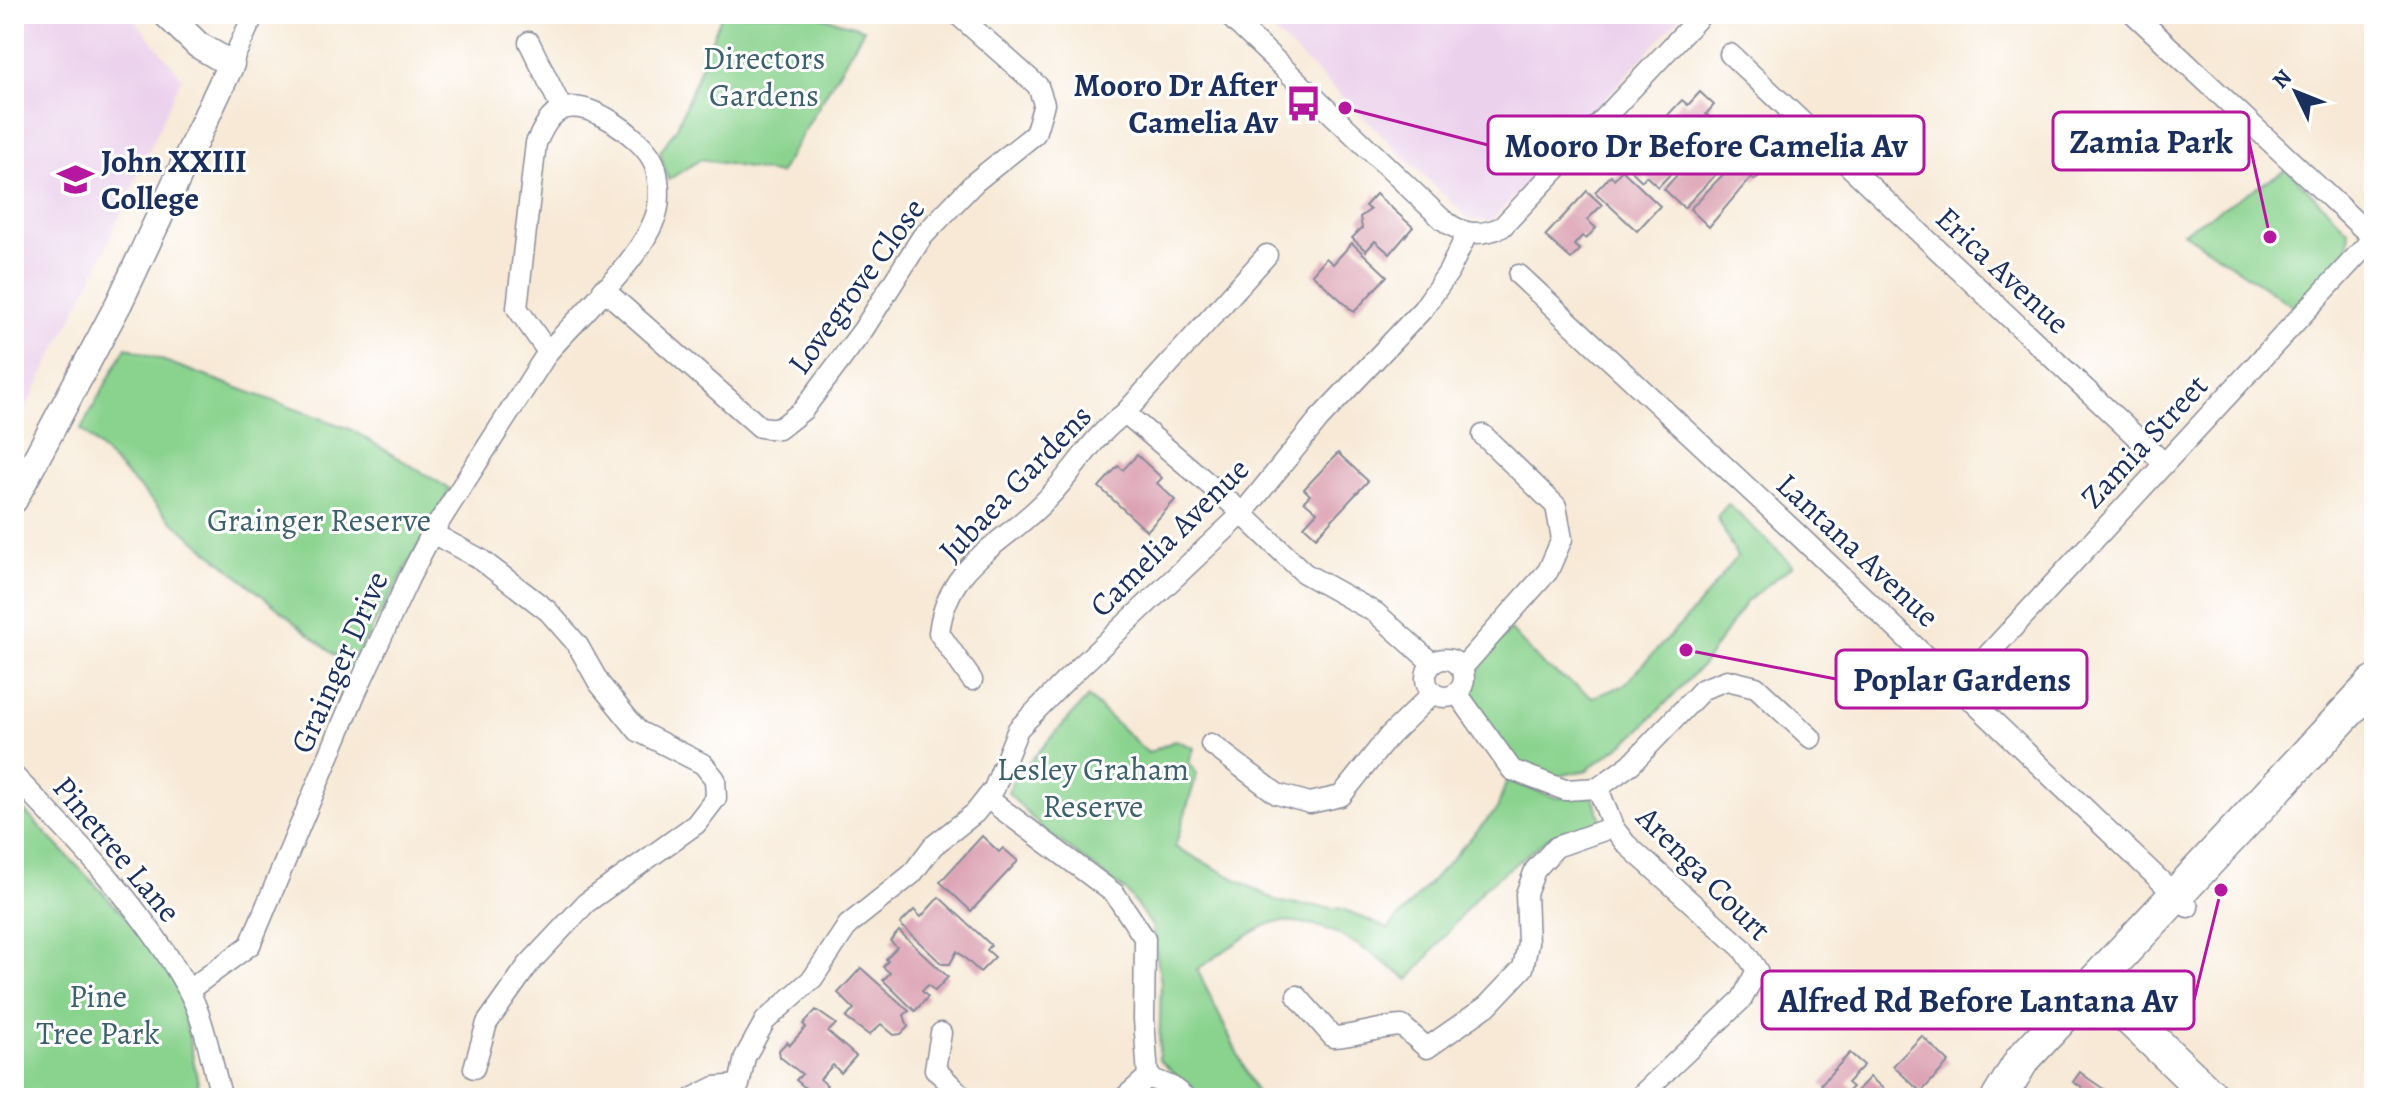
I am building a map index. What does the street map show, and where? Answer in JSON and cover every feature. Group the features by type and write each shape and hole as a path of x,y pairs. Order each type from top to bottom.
{"main road":[{"path":"1999,1098 2022,1060 2100,990 2374,683"},
{"path":"2181,901 2374,708"},
{"path":"2009,1098 2038,1074 2100,990"},
{"path":"2100,990 2213,1098"}],"street":[{"path":"166,14 198,45 231,64"},
{"path":"14,500 112,317 254,14"},
{"name":"Lovegrove Close","path":"603,289 760,427 779,429 803,410 863,330 922,237 975,182 1035,134 1044,104 1038,86 957,14"},
{"path":"1227,14 1442,219 1467,234 1488,233 1513,217 1702,14"},
{"path":"2134,14 2374,238"},
{"path":"529,42 562,109 547,122 536,143 517,308 548,352"},
{"name":"Erica Avenue","path":"1730,54 2164,463"},
{"name":"Grainger Drive","path":"189,990 250,945 355,694 432,533 548,352 641,249 658,207 656,170 651,157 609,118 577,107 562,109"},
{"name":"Camelia Avenue","path":"693,1098 715,1087 746,1092 745,1057 765,1021 813,978 848,925 912,874 933,846 975,813 994,789 1018,729 1242,514 1319,419 1423,309 1448,273 1467,234"},
{"name":"Zamia Street","path":"1959,686 2374,238"},
{"name":"Jubaea Gardens","path":"972,680 939,633 942,609 970,563 1047,500 1098,433 1125,413 1267,255"},
{"name":"Lantana Avenue","path":"1519,275 1959,686 2181,901"},
{"name":"Jubaea Gardens","path":"1125,413 1242,514 1304,573 1376,613 1432,663"},
{"path":"1462,668 1548,571 1562,539 1556,506 1483,435"},
{"path":"432,533 480,559 548,611 577,644 599,683 638,731 703,764 715,779 716,798 696,824 586,903 528,965 487,1023 474,1068"},
{"path":"1444,658 1462,668 1464,681 1457,693 1444,697 1433,693 1425,682 1432,663 1444,658"},
{"path":"1457,693 1512,770 1565,790 1598,788 1631,764 1703,689 1727,680 1756,687 1811,738"},
{"path":"1211,744 1277,794 1310,803 1341,796 1389,736 1433,693"},
{"name":"Pinetree Lane","path":"14,776 139,913 189,990 222,1098"},
{"name":"Arenga Court","path":"1598,788 1613,827 1626,844 1742,948 1757,970 1742,999 1638,1098"},
{"path":"987,798 1115,894 1145,939 1148,1077"},
{"path":"1297,996 1333,1037 1351,1036 1377,1027 1402,1026 1427,1048 1487,1006 1523,968 1528,943 1526,894 1535,870 1556,847 1613,827"},
{"path":"941,1033 935,1069 964,1098"},
{"path":"1124,1098 1148,1077"},
{"path":"1148,1077 1172,1087 1186,1098"}],"shaded area":[{"name":"John XXIII College","path":"14,14 130,14 182,77 90,282 14,432"},
{"path":"1256,14 1683,14 1491,221 1469,219"}],"green space":[{"name":"Directors Gardens","path":"722,14 812,14 864,29 779,174 701,159 668,180 660,152 677,127"},
{"path":"2287,169 2348,230 2349,241 2333,273 2297,309 2183,232"},
{"name":"Grainger Reserve","path":"126,347 350,429 450,489 350,668 174,523 81,429"},
{"path":"1728,504 1793,565 1746,602 1705,662 1636,734 1587,770 1554,777 1516,764 1462,701 1471,669 1511,630 1543,665 1593,697 1623,686 1698,606 1737,557 1717,517"},
{"name":"Lesley Graham Reserve","path":"1088,697 1148,753 1176,740 1194,748 1189,762 1197,774 1175,847 1279,902 1343,909 1388,929 1497,809 1507,780 1557,798 1592,795 1602,822 1551,836 1483,889 1409,980 1346,938 1311,924 1292,922 1266,925 1197,969 1256,1092 1255,1098 1202,1098 1159,1060 1161,983 1152,926 1127,892 1042,828 1008,793 1013,780"},
{"name":"Pine Tree Park","path":"14,800 175,968 201,1098 14,1098"}],"building":[{"path":"1700,92 1714,105 1706,114 1714,122 1680,160 1651,133 1682,100 1688,105"},
{"path":"1730,119 1750,138 1684,208 1664,189"},
{"path":"1646,136 1679,165 1658,187 1646,176 1642,181 1622,162"},
{"path":"1754,142 1773,160 1755,180 1751,177 1709,227 1690,209"},
{"path":"1622,170 1660,206 1637,231 1595,192 1611,175 1614,179"},
{"path":"1587,191 1602,205 1587,220 1596,228 1586,239 1582,236 1574,245 1580,250 1571,259 1545,236"},
{"path":"1376,194 1413,227 1390,254 1375,241 1366,251 1352,238 1362,228 1360,217 1370,210 1365,206"},
{"path":"1352,243 1387,276 1354,312 1312,274 1326,258 1333,264"},
{"path":"1338,453 1368,481 1316,537 1304,526 1317,512 1304,501 1310,495 1304,489"},
{"path":"1137,455 1162,478 1157,483 1175,500 1147,531 1099,487 1118,466 1123,470"},
{"path":"982,836 999,852 1003,848 1018,861 971,911 940,882"},
{"path":"939,897 991,945 987,950 995,957 980,972 957,951 950,964 942,964 900,924 914,910 921,917"},
{"path":"899,931 948,977 935,991 928,985 922,991 928,997 915,1011 883,980 890,973 883,967 888,961 886,959 897,947 890,941"},
{"path":"861,968 909,1011 904,1015 908,1027 901,1034 894,1035 881,1024 869,1035 846,1018 854,1009 838,993"},
{"path":"816,1010 836,1024 828,1032 856,1056 841,1073 833,1065 820,1079 827,1085 816,1097 796,1080 802,1074 780,1057 779,1050 787,1042 790,1045"},
{"path":"1922,1036 1949,1062 1921,1092 1893,1066"},
{"path":"1850,1053 1864,1065 1847,1083 1852,1087 1841,1098 1836,1098 1821,1084"},
{"path":"2080,1072 2117,1098 2076,1098 2082,1088 2073,1082"},
{"path":"1870,1077 1887,1092 1881,1098 1850,1098"}],"place":[{"name":"Mooro Dr After Camelia Av","path":"1304,103"},
{"name":"Mooro Dr Before Camelia Av","path":"1345,108"},
{"name":"John XXIII College","path":"75,179"},
{"name":"Zamia Park","path":"2270,237"},
{"name":"Poplar Gardens","path":"1686,650"},
{"name":"Alfred Rd Before Lantana Av","path":"2221,890"}]}
